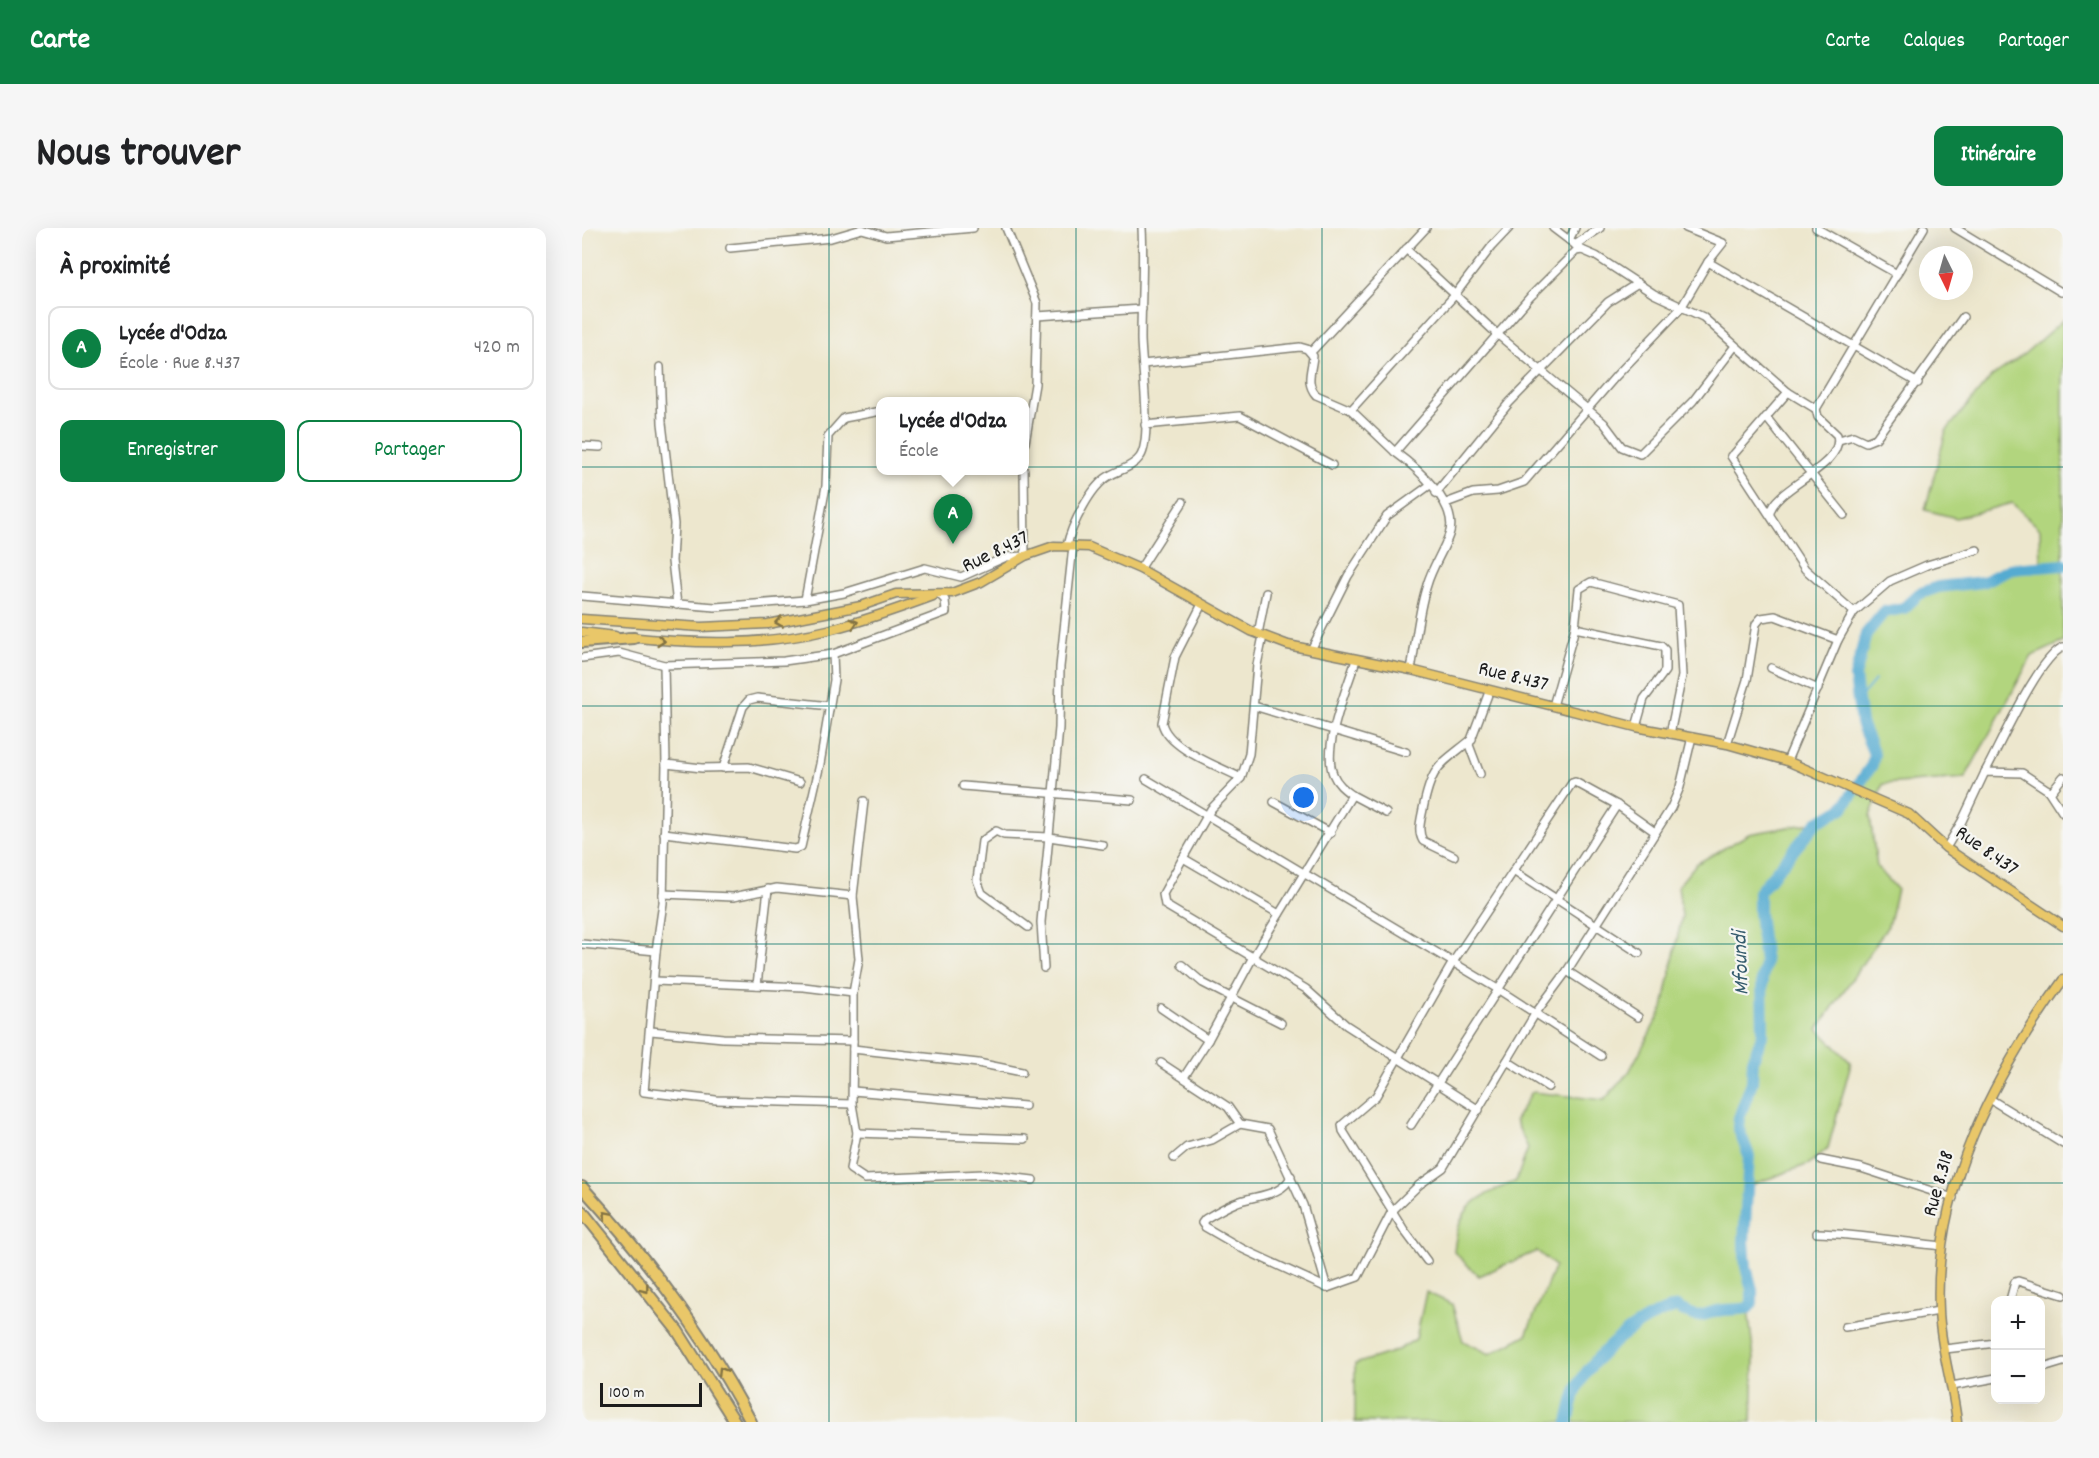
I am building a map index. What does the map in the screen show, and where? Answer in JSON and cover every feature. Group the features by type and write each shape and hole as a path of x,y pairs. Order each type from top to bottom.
{"highway":[{"path":"582,642 634,638"},
{"path":"582,1187 607,1214 676,1304 725,1375 752,1422"},
{"path":"582,1211 677,1330 735,1422"}],"main road":[{"name":"Rue 8.437","path":"582,619 732,627 799,619 861,606 896,594 952,593 981,582 1025,556 1054,546 1100,550 1140,569 1260,635 1311,650 1411,670 1490,692 1636,727 1727,744 1787,761 1909,814 1946,848 2063,926"},
{"name":"Rue 8.437","path":"582,632 694,642 795,637 864,620 939,594"},
{"name":"Rue 8.318","path":"1957,1422 1939,1311 1942,1246 1953,1198 1961,1168 1990,1099 2015,1050 2060,989 2063,980"}],"street":[{"path":"729,248 831,238 862,229 886,236 973,228"},
{"path":"1006,228 1034,291 1037,316 1029,397"},
{"path":"1044,968 1041,922 1059,728 1060,667 1070,546 1076,520 1099,484 1106,477 1139,458 1142,453 1145,425 1142,228"},
{"path":"1311,352 1426,228"},
{"path":"1351,410 1454,296 1492,246 1509,228"},
{"path":"1553,228 1582,250 1681,308 1703,317 1788,392 1816,409"},
{"path":"1572,243 1575,228"},
{"path":"1572,243 1600,228"},
{"path":"1446,503 1473,493 1498,491 1524,482 1586,410 1681,308 1708,262 1724,243 1686,228"},
{"path":"1816,228 1897,274"},
{"path":"1770,513 1774,503 1812,474 1837,447 1838,435 1818,417 1816,409 1924,228"},
{"path":"1955,228 2061,292"},
{"path":"1406,249 1497,334 1604,423 1622,447 1640,454 1693,401 1735,346"},
{"path":"1395,452 1497,334 1570,255 1582,250"},
{"path":"1708,262 1851,347 1918,383"},
{"path":"1436,493 1509,403 1608,302 1638,283"},
{"path":"1037,316 1142,309"},
{"path":"1839,440 1853,436 1872,441 1918,383 1963,317"},
{"path":"1143,364 1300,347 1311,352 1313,356 1309,383 1311,390 1351,410 1413,466 1446,503 1450,532 1427,584 1411,670"},
{"path":"660,367 662,423 674,524 672,561 677,604"},
{"path":"1788,392 1733,455 1770,513 1773,522 1805,569 1854,612"},
{"path":"805,600 826,486 828,436 844,418 876,412"},
{"path":"1145,425 1240,416 1332,465"},
{"path":"1766,417 1844,515"},
{"path":"582,446 600,447"},
{"path":"582,596 715,607 805,600 844,593 925,568 961,577 1006,557 1025,556 1024,475"},
{"path":"1311,650 1348,576 1387,516 1430,485"},
{"path":"1140,569 1183,502"},
{"path":"1787,761 1838,640 1854,612 1880,587 1890,581 1927,565 1977,550"},
{"path":"1553,706 1575,628 1579,589 1585,583 1591,582 1678,605 1683,676 1670,734"},
{"path":"1266,592 1249,754 1241,778 1206,816 1182,858 1163,894 1165,905 1317,996 1341,1021 1479,1110"},
{"path":"582,658 619,653 664,665 784,661 833,654 946,612 945,600 939,594"},
{"path":"1202,604 1175,657 1162,723 1170,737 1183,747 1241,778"},
{"path":"1727,744 1747,680 1756,624 1761,618 1774,616 1838,640"},
{"path":"1575,628 1661,646 1665,650 1665,671 1644,699 1636,727"},
{"path":"1946,848 2040,672 2049,658 2063,647"},
{"path":"664,832 788,848 801,847 820,764 830,706 834,680 833,654"},
{"path":"1356,660 1335,730 1333,775 1339,785 1352,795 1386,813"},
{"path":"664,665 666,764 663,894 644,1092 716,1100 852,1104"},
{"path":"1771,668 1818,689"},
{"path":"1480,774 1470,754 1472,738 1490,692"},
{"path":"723,768 743,707 749,700 757,698 830,706"},
{"path":"1254,706 1406,752"},
{"path":"1291,1176 1286,1186 1238,1202 1202,1222 1205,1227 1243,1249 1327,1288 1358,1277 1392,1211 1419,1185 1443,1168 1534,1014 1567,971 1655,832 1676,798 1692,737"},
{"path":"1454,856 1423,841 1420,827 1432,775 1452,752 1472,738"},
{"path":"666,764 723,768 749,767 800,782"},
{"path":"1985,772 2022,773 2048,790 2063,813"},
{"path":"2048,790 2053,791 2063,777"},
{"path":"1146,779 1497,988 1601,1056"},
{"path":"1427,1260 1392,1211 1342,1127 1376,1096 1453,962 1515,872 1572,783 1575,782 1617,805 1655,832"},
{"path":"963,786 1132,800"},
{"path":"1184,1077 1208,1040 1278,914 1305,875 1352,795"},
{"path":"864,801 852,896 859,959 853,993 852,1104 857,1133 850,1168 865,1179 984,1174 1033,1180"},
{"path":"1274,802 1331,833"},
{"path":"1411,1125 1497,988 1617,805"},
{"path":"1028,927 982,893 977,880 982,841 996,831 1004,835 1048,837 1103,845"},
{"path":"1182,858 1278,914"},
{"path":"1515,872 1598,924 1639,953"},
{"path":"663,894 732,897 768,889 852,896"},
{"path":"757,985 768,889"},
{"path":"582,944 656,951"},
{"path":"1182,965 1203,983 1281,1023"},
{"path":"1567,971 1638,1017"},
{"path":"654,981 691,985 757,985 853,993"},
{"path":"1161,1008 1208,1040"},
{"path":"651,1032 723,1038 853,1041"},
{"path":"853,1049 978,1062 1022,1072"},
{"path":"1507,1061 1548,1087"},
{"path":"1161,1063 1228,1107 1240,1124"},
{"path":"852,1091 1025,1106"},
{"path":"1990,1099 2040,1127 2063,1144"},
{"path":"1174,1158 1187,1147 1212,1140 1240,1124 1268,1129 1291,1176 1310,1225 1327,1288"},
{"path":"857,1133 1025,1139"},
{"path":"1821,1160 1861,1168 1953,1198"},
{"path":"1817,1233 1856,1234 1873,1240 1942,1246"},
{"path":"2011,1296 2015,1282 2018,1281 2063,1295"},
{"path":"1845,1327 1939,1311"},
{"path":"1945,1349 1991,1343"},
{"path":"2045,1367 2063,1362"},
{"path":"1952,1386 1991,1379"}],"green space":[{"path":"2063,320 2063,642 2032,656 1965,778 1883,784 1870,816 1877,867 1897,889 1888,926 1818,1029 1851,1063 1828,1148 1809,1164 1748,1186 1744,1247 1752,1293 1748,1308 1754,1359 1752,1422 1355,1422 1355,1364 1396,1351 1416,1339 1426,1292 1452,1304 1463,1341 1490,1354 1526,1335 1555,1266 1537,1251 1479,1276 1454,1252 1460,1223 1471,1205 1479,1199 1516,1181 1528,1148 1515,1120 1532,1092 1604,1100 1629,1072 1663,1008 1682,916 1678,886 1696,864 1749,834 1817,822 1842,809 1872,765 1874,754 1861,723 1855,677 1866,634 1884,612 1904,608 1919,594 1938,587 1983,582 2011,569 2041,565 2040,529 2012,503 1956,518 1925,510 1946,431 1991,377 2023,355"}],"waterway":[{"name":"Mfoundi","path":"1568,1422 1576,1390 1586,1373 1607,1349 1634,1327 1677,1307 1692,1315 1700,1316 1715,1311 1748,1308 1752,1303 1744,1242 1749,1156 1738,1127 1752,1082 1753,1060 1763,1033 1762,979 1765,963 1759,892 1817,822 1842,809 1872,765 1874,754 1861,723 1855,677 1866,634 1884,612 1904,608 1919,594 1938,587 1983,582 2011,569 2063,565"},
{"path":"1859,699 1875,680"}],"place":[{"name":"Lycée d'Odza","path":"953,544"}]}
